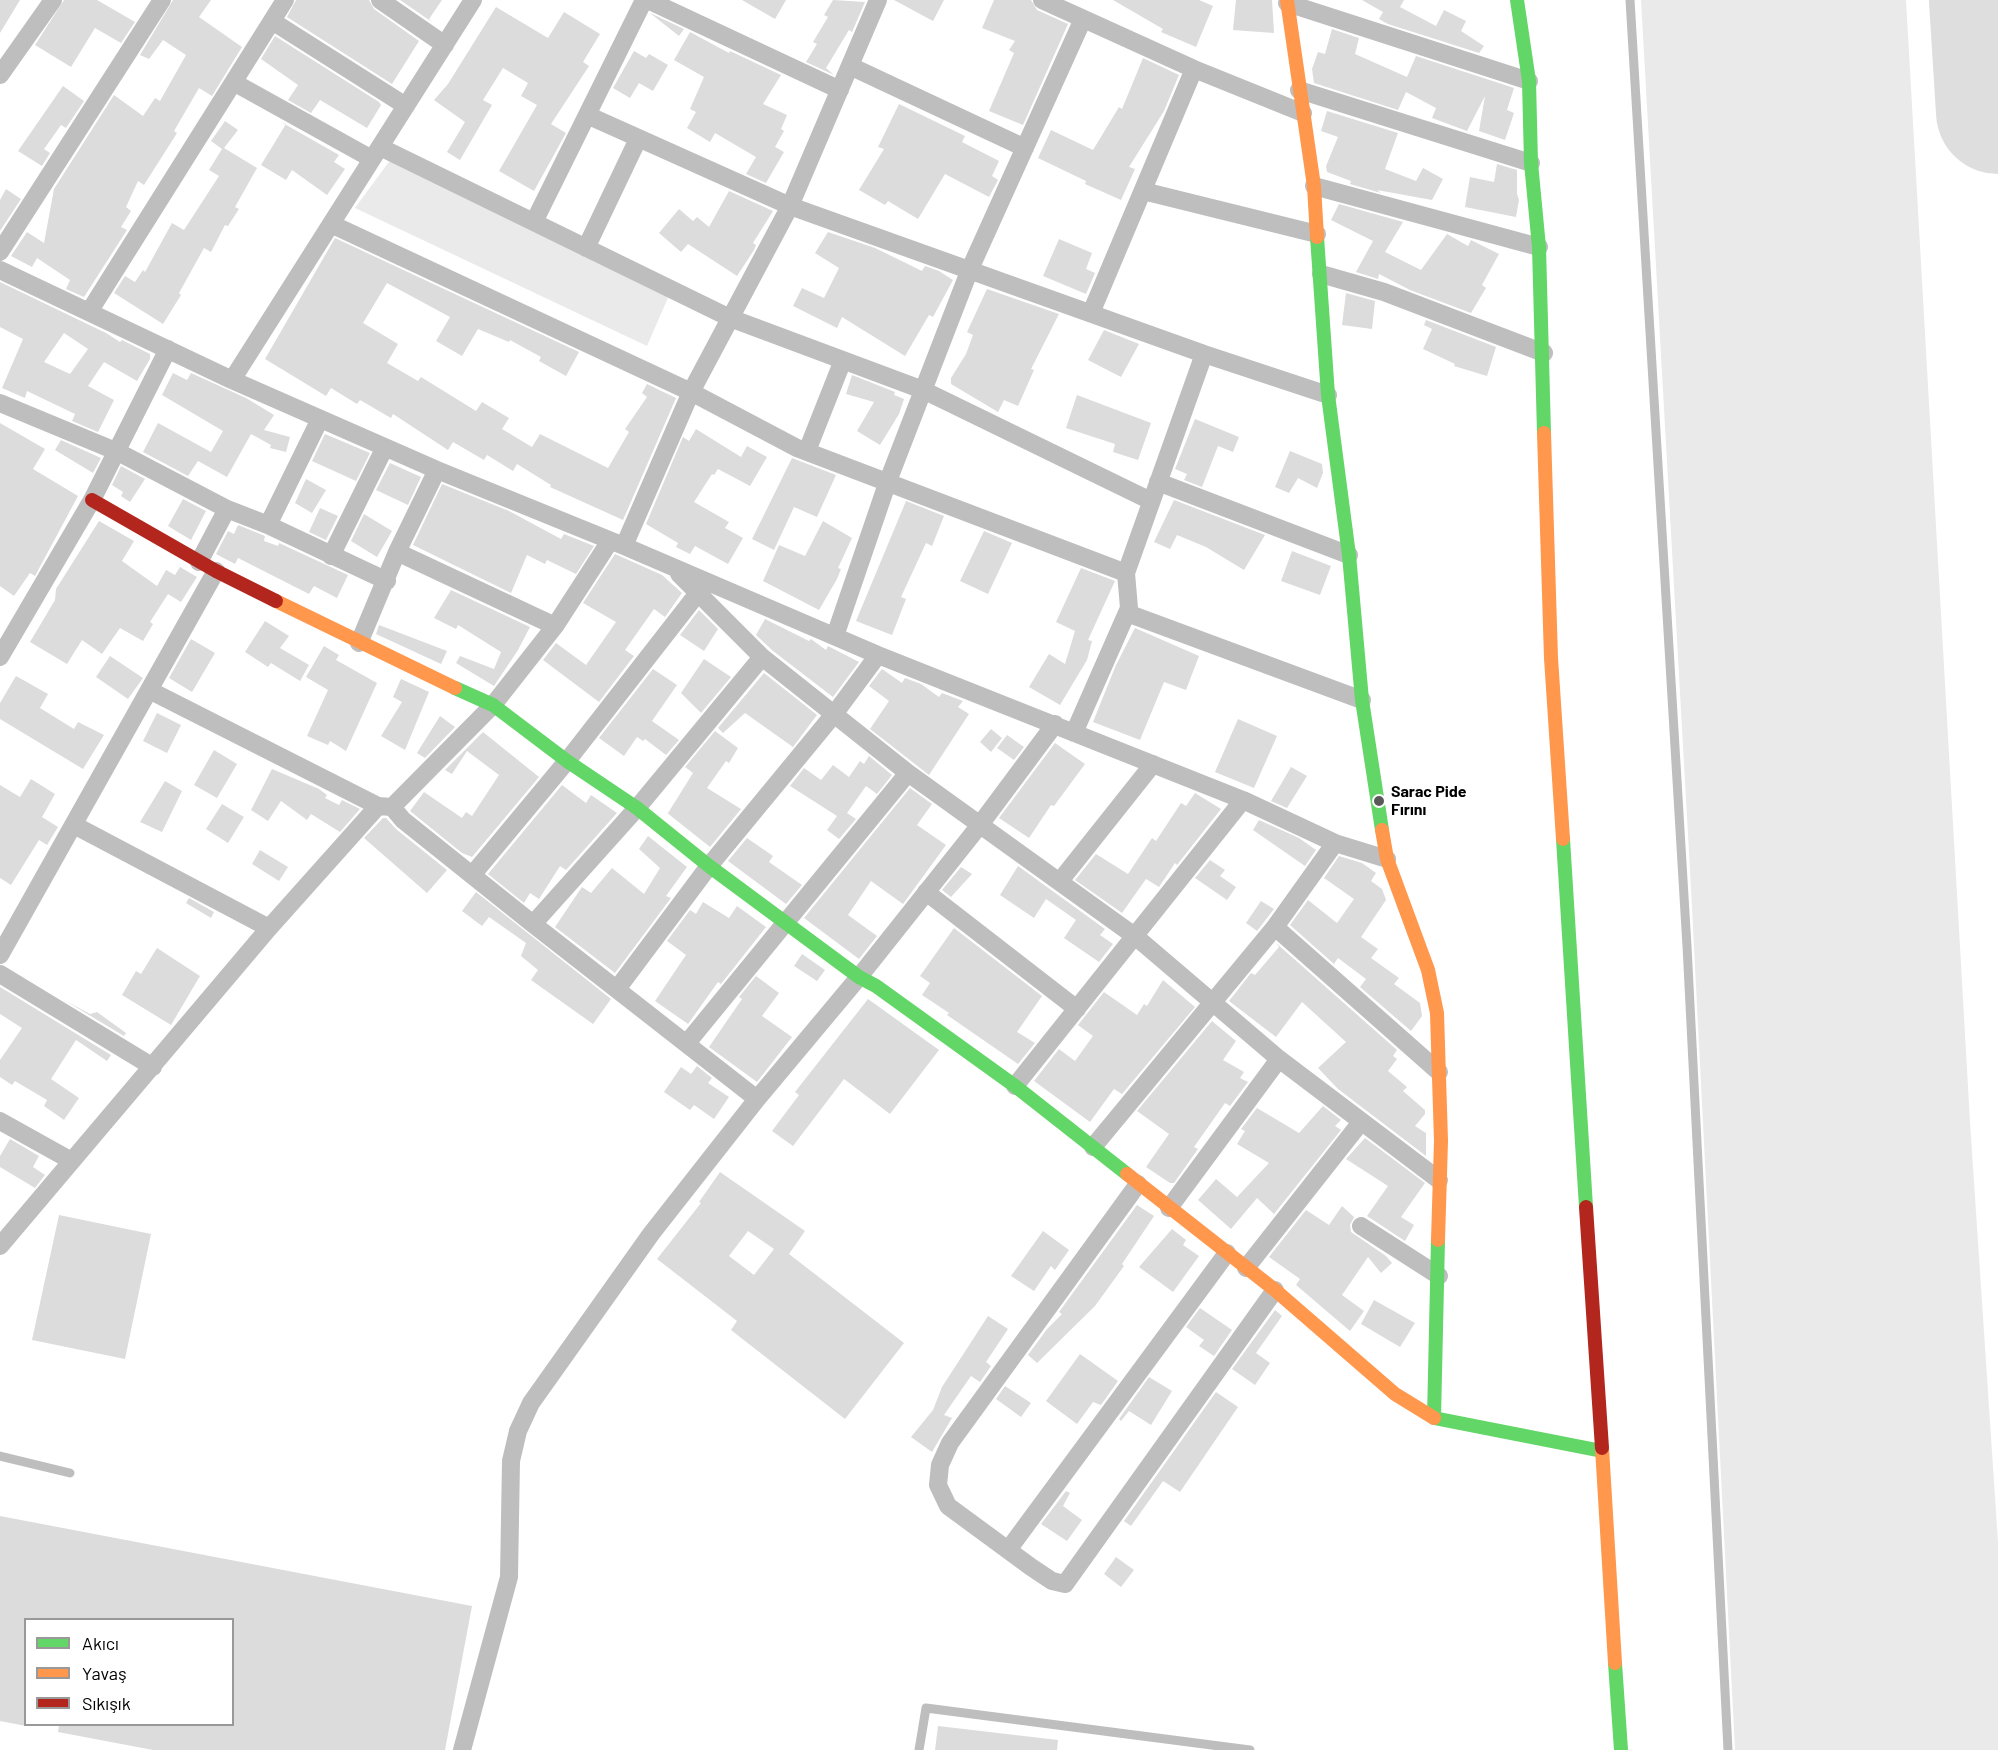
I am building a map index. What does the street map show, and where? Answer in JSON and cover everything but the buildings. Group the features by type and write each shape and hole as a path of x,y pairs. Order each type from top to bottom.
{"street":[{"path":"0,75 53,0"},
{"path":"0,252 162,0"},
{"path":"89,312 235,83 285,0"},
{"path":"380,0 445,45"},
{"path":"232,380 473,0"},
{"path":"534,222 646,0 840,90"},
{"path":"0,1246 70,1160 153,1067 269,928 385,807 493,705 617,543 692,392 790,206 878,0"},
{"path":"1042,0 1194,69 1303,113"},
{"path":"1517,0 1529,81 1531,163 1539,248 1544,353 1551,658 1621,1750"},
{"path":"1434,1418 1441,1141 1437,1013 1428,970 1387,859 1362,700 1349,555 1328,395 1314,186 1287,2 1529,81"},
{"path":"835,636 888,481 970,269 1083,20"},
{"path":"272,21 406,106"},
{"path":"850,66 1025,148"},
{"path":"1091,313 1194,69"},
{"path":"235,83 376,153 534,222 730,318 923,390 1151,501"},
{"path":"1299,90 1531,163"},
{"path":"587,116 790,206 1204,354 1328,395"},
{"path":"586,248 638,139"},
{"path":"1314,186 1539,248"},
{"path":"1143,191 1317,234"},
{"path":"331,224 692,392 807,451 1126,573"},
{"path":"0,270 232,380 437,470 617,543 878,655 1243,800 1335,843 1387,859"},
{"path":"1321,274 1384,292 1544,353"},
{"path":"0,657 92,500 168,349"},
{"path":"1074,733 1129,608 1126,573 1204,354"},
{"path":"807,451 843,360"},
{"path":"0,403 118,452 227,509 268,525 387,582"},
{"path":"268,525 320,419"},
{"path":"331,556 385,447"},
{"path":"359,643 387,582 397,552 437,470"},
{"path":"1158,482 1349,555"},
{"path":"92,500 216,571 359,643 493,705 567,761 637,808 709,866 859,977 876,986 1015,1086 1275,1290 1395,1394 1434,1418 1602,1451"},
{"path":"199,562 227,509"},
{"path":"397,552 555,626"},
{"path":"672,567 762,657 908,773 1136,937 1279,1059 1439,1180"},
{"path":"0,955 216,571"},
{"path":"472,874 567,761 698,593"},
{"path":"1126,613 1362,700"},
{"path":"617,989 709,866 835,713 878,655"},
{"path":"533,924 637,808 762,657"},
{"path":"149,690 385,807 757,1099"},
{"path":"462,1750 509,1577 511,1461 524,1416 651,1234 757,1099 859,977 979,826 1055,724"},
{"path":"1060,881 1153,764"},
{"path":"687,1042 908,773"},
{"path":"1015,1086 1243,800"},
{"path":"74,825 269,928"},
{"path":"1092,1147 1275,927 1335,843"},
{"path":"926,892 1077,1009"},
{"path":"1275,927 1439,1072"},
{"path":"0,974 153,1067"},
{"path":"1169,1208 1279,1059"},
{"path":"0,1121 70,1160"},
{"path":"1246,1268 1361,1122"},
{"path":"1138,1184 950,1443 940,1465 938,1485 948,1506 1052,1581 1065,1584 1275,1290"},
{"path":"1361,1226 1439,1276"},
{"path":"1008,1550 1227,1253"}],"lane":[{"path":"1630,0 1687,934 1728,1750"},
{"path":"0,1456 70,1473"},
{"path":"919,1750 926,1708 1250,1750"}],"shaded area":[{"path":"1641,0 1906,0 1970,1122 1998,1542 1998,1750 1735,1750 1691,888"},
{"path":"391,159 674,284 647,346 355,208"}],"runway":[{"path":"1991,0 1998,112"}],"traffic: fast":[{"path":"1517,0 1529,81 1531,163 1539,247 1544,433"},
{"path":"1317,237 1328,395 1349,555 1362,700 1382,830"},
{"path":"455,688 493,705 567,761 637,808 709,866 859,977 876,986 1015,1086 1127,1174"},
{"path":"1563,839 1586,1207"},
{"path":"1438,1240 1434,1418 1602,1451"},
{"path":"1615,1663 1621,1750"}],"traffic: slow":[{"path":"1287,0 1314,186 1317,237"},
{"path":"1544,433 1551,658 1563,839"},
{"path":"276,601 455,688"},
{"path":"1382,830 1387,859 1428,970 1437,1013 1441,1141 1438,1240"},
{"path":"1127,1174 1275,1290 1395,1394 1434,1418"},
{"path":"1602,1448 1615,1663"}],"traffic: jam":[{"path":"92,500 216,571 276,601"},
{"path":"1586,1207 1602,1448"}],"place":[{"name":"Sarac Pide Fırını","path":"1379,801"}]}
